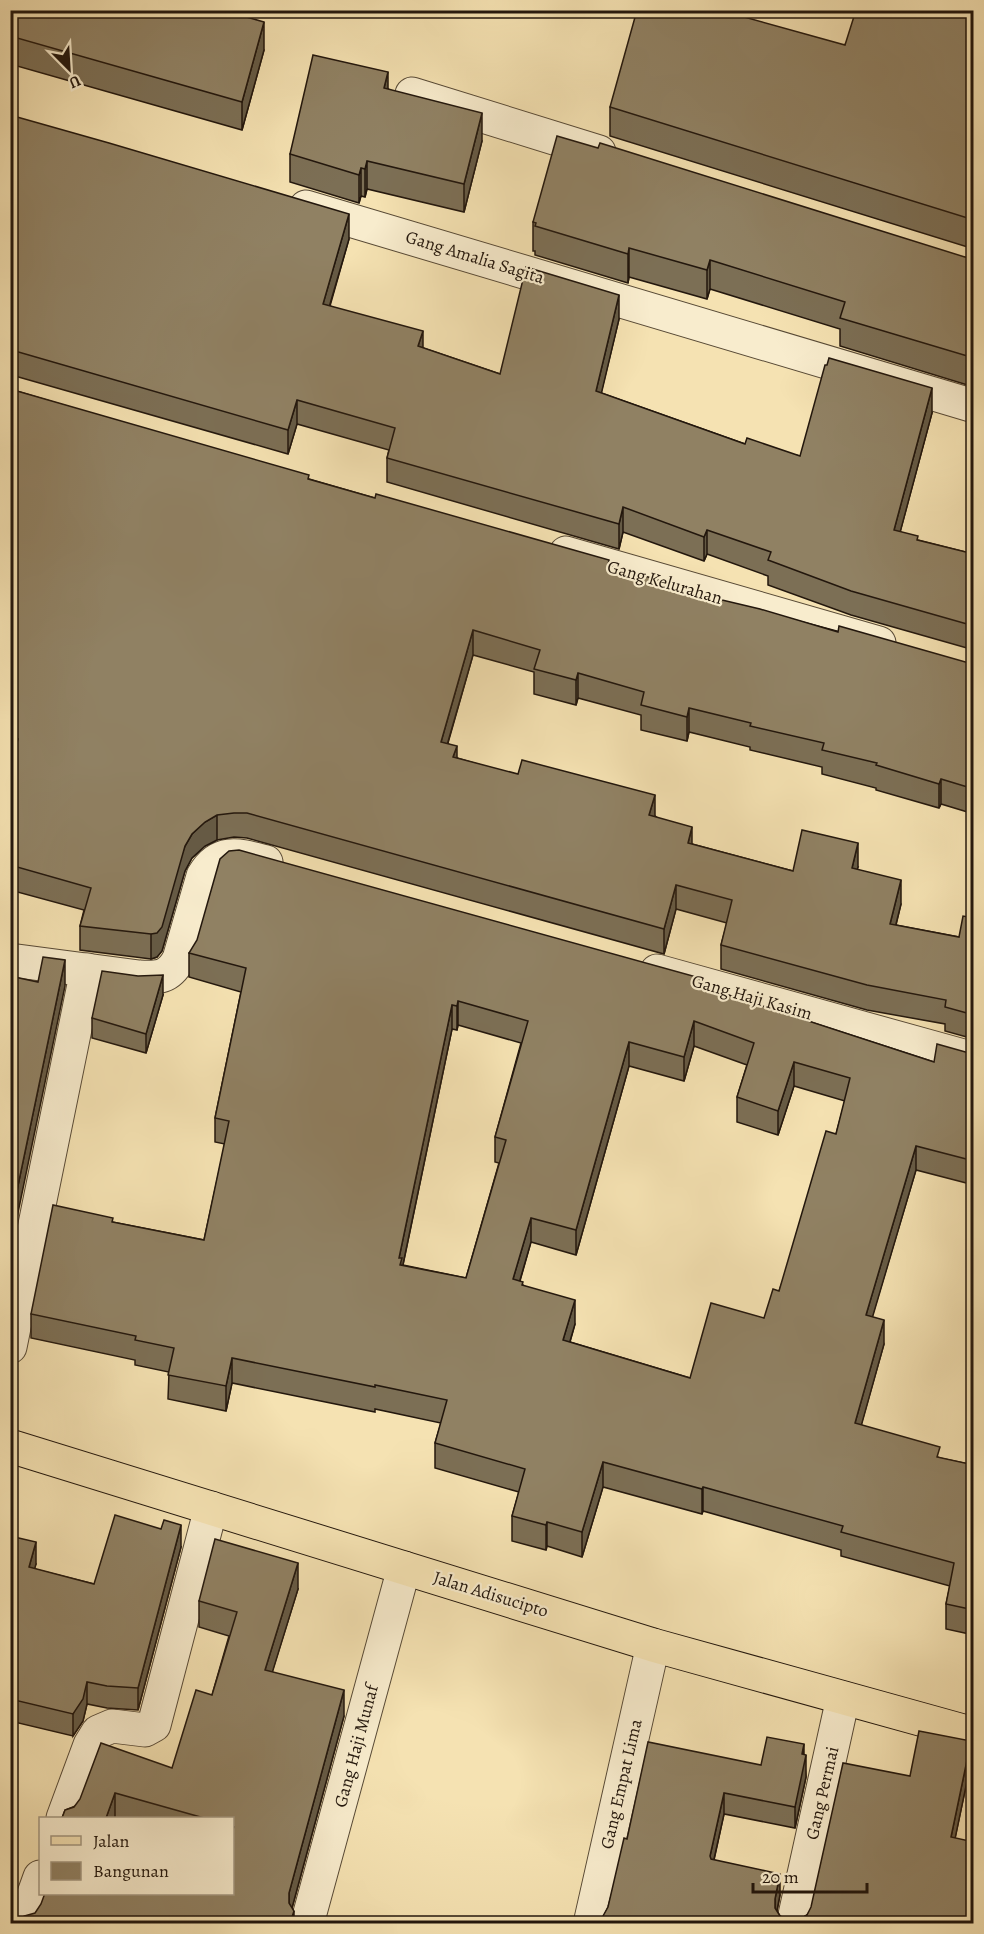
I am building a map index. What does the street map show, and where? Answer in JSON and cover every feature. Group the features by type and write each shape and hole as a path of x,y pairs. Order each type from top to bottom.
{"main road":[{"name":"Jalan Adisucipto","path":"10,1446 653,1645 974,1734"}],"street":[{"path":"412,93 626,160"},
{"name":"Gang Amalia Sagita","path":"274,197 974,406"},
{"name":"Gang Kelurahan","path":"538,545 905,650"},
{"path":"10,960 154,978 174,969 203,876 216,860 228,855 242,856 299,872"},
{"name":"Gang Haji Kasim","path":"631,964 974,1059"},
{"path":"10,1347 87,970"},
{"path":"63,1817 90,1745 98,1732 112,1726 145,1730 154,1725 211,1508"},
{"name":"Gang Haji Munaf","path":"307,1923 405,1568"},
{"name":"Gang Empat Lima","path":"590,1923 653,1645"},
{"name":"Gang Permai","path":"793,1923 843,1698"},
{"path":"23,1923 39,1880"}],"building":[{"path":"10,10 222,10 264,22 242,102 10,36"},
{"path":"637,10 719,10 845,45 856,10 974,10 974,220 610,107"},
{"path":"313,55 388,72 384,88 482,113 464,184 367,161 365,169 361,168 359,175 290,154"},
{"path":"10,115 349,214 323,304 423,331 418,346 500,374 526,267 619,295 596,391 745,444 747,438 800,456 825,365 829,358 932,388 894,530 918,536 917,540 974,554 974,626 851,591 768,560 771,552 707,530 704,537 623,507 619,524 387,458 395,428 297,400 288,430 10,351"},
{"path":"557,136 598,148 600,143 974,258 974,358 840,318 845,302 710,260 707,270 629,248 628,254 535,226 536,223 533,222"},
{"path":"10,389 309,475 308,479 375,498 376,494 609,560 608,565 685,588 684,591 760,609 838,632 839,626 969,663 968,666 973,667 971,674 974,675 974,789 941,779 939,784 876,765 877,763 822,750 824,743 750,726 751,723 689,708 687,717 641,705 644,692 578,673 576,680 534,669 540,650 473,630 441,742 457,746 453,757 518,774 522,760 655,795 649,815 692,827 688,843 793,871 802,830 858,843 852,868 901,880 890,924 959,937 963,916 974,918 974,1015 945,1007 946,1000 867,985 721,945 732,900 676,885 664,929 247,813 217,815 192,834 185,846 162,927 157,933 80,926 91,888 10,865 10,766 18,739 10,736"},
{"path":"239,850 700,978 698,985 934,1062 937,1044 974,1053 974,1161 916,1146 866,1315 884,1320 855,1423 940,1447 937,1457 974,1465 974,1610 946,1604 954,1563 841,1532 843,1526 603,1462 582,1532 547,1522 546,1525 512,1516 525,1469 435,1443 447,1400 232,1358 226,1386 168,1375 174,1348 135,1340 136,1336 31,1314 53,1205 113,1218 112,1222 204,1240 229,1121 215,1118 246,968 189,953 197,940 220,859 229,851","holes":["458,1001 528,1021 495,1137 506,1140 466,1278 400,1265 402,1258 399,1258 452,1005 457,1006","694,1021 754,1043 737,1097 778,1111 794,1062 850,1078 836,1134 826,1131 779,1291 773,1289 764,1318 711,1303 690,1378 563,1340 575,1300 522,1285 523,1282 513,1279 531,1218 576,1230 629,1042 684,1057"]},
{"path":"43,957 65,960 10,1224 10,976 38,982"},
{"path":"102,971 138,976 163,975 146,1034 92,1018"},
{"path":"10,1475 14,1476 10,1487"},
{"path":"115,1515 161,1529 164,1520 181,1525 138,1688 87,1682 83,1699 73,1714 10,1699 10,1536 36,1542 29,1567 94,1584"},
{"path":"215,1539 298,1563 265,1670 344,1690 289,1893 289,1903 294,1911 290,1923 22,1923 24,1916 35,1913 44,1895 234,1895 234,1817 200,1817 115,1793 106,1817 62,1817 65,1810 74,1807 80,1799 101,1743 172,1768 196,1690 212,1695 237,1612 199,1601"},
{"path":"919,1731 971,1741 951,1837 974,1842 974,1923 601,1923 608,1907 624,1838 627,1839 648,1742 761,1765 767,1737 804,1744 802,1754 806,1755 795,1807 724,1793 710,1856 711,1859 780,1874 775,1908 780,1916 788,1921 799,1920 807,1915 811,1907 843,1763 910,1776"}]}
